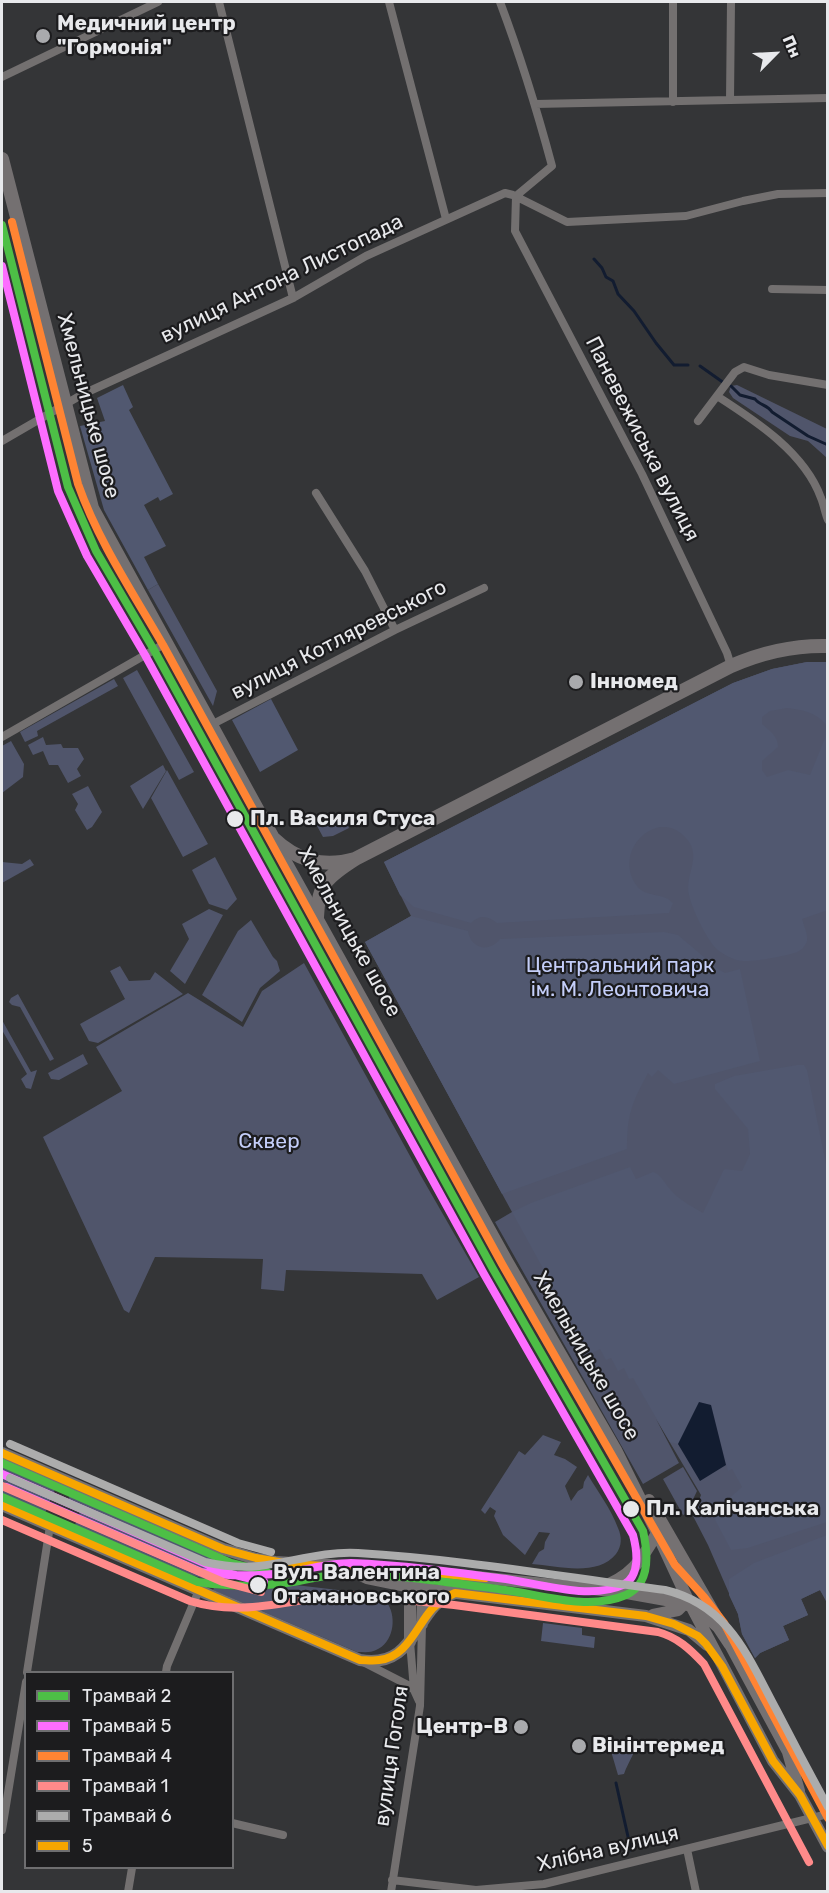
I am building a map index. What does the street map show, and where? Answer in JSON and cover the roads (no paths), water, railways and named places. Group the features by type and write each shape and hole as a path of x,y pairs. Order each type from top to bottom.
{"main road":[{"name":"Хмельницьке шосе","path":"2,159 92,508 507,1261 616,1450 657,1533 688,1604 722,1666"},
{"path":"273,838 293,854 317,863 343,863 355,859 731,666 774,650 799,646 828,646"},
{"path":"317,917 321,889 326,882 355,859"},
{"path":"616,1450 642,1487 721,1626 788,1752 800,1795"},
{"path":"2,1453 223,1549 256,1559 342,1567 400,1569 595,1589 688,1604 718,1627 730,1645"},
{"path":"2,1505 360,1660 376,1661 393,1655 410,1642 439,1601 455,1593"},
{"path":"595,1589 614,1582 631,1571 657,1533"},
{"path":"342,1567 367,1578 416,1588 646,1616 681,1627 698,1636 722,1666 773,1761 800,1795 828,1846"},
{"path":"400,1569 416,1588 423,1602 422,1625"},
{"path":"410,1642 410,1602 416,1588 429,1573"},
{"path":"646,1616 670,1612 688,1604 693,1591 693,1577"},
{"path":"398,1585 406,1593 410,1602"}],"street":[{"path":"2,77 158,2"},
{"path":"219,2 293,298"},
{"path":"389,2 446,219"},
{"path":"500,2 535,104 552,166 516,196 567,222 686,216 778,194 828,193"},
{"path":"673,2 673,102"},
{"path":"730,100 731,2"},
{"path":"535,104 828,98"},
{"name":"вулиця Антона Листопада","path":"2,441 83,394 293,298 366,256 505,193 516,196"},
{"name":"Паневежиська вулиця","path":"516,196 515,231 642,474 727,653 731,666"},
{"path":"772,289 828,290"},
{"path":"698,421 735,372 744,367 769,375 828,385"},
{"path":"717,396 756,421 784,445 809,475 821,497 828,520"},
{"path":"316,494 365,571 395,630"},
{"name":"вулиця Котляревського","path":"211,726 395,630 484,588"},
{"path":"2,737 166,643"},
{"path":"27,1671 50,1526"},
{"path":"166,1671 199,1590"},
{"name":"вулиця Гоголя","path":"391,1892 420,1702 422,1625"},
{"name":"вулиця Гоголя","path":"410,1642 414,1690"},
{"path":"360,1660 408,1685 414,1690 420,1702"},
{"path":"2,1830 24,1694"},
{"name":"Хлібна вулиця","path":"393,1880 476,1890 544,1884 828,1814"},
{"path":"234,1823 284,1835"},
{"path":"687,1849 696,1892"},
{"path":"128,1892 132,1869"}],"waterway":[{"path":"594,259 606,277 613,281 618,294 634,311 674,365 688,365"},
{"path":"700,366 724,383"},
{"path":"731,386 740,395 755,399 808,436 828,445"},
{"path":"616,1783 631,1850"}],"tram line":[{"name":"4","path":"12,222 78,484 106,546 163,645 502,1264 675,1565 724,1623 828,1818"},
{"name":"2","path":"2,225 68,487 96,551 154,650 493,1269 643,1531 646,1567 644,1576 634,1590 612,1600 597,1602 565,1600 448,1582 370,1575 336,1574 257,1586 210,1584 198,1582 2,1497"},
{"name":"5","path":"2,266 58,491 87,556 145,655 484,1274 633,1535 636,1562 633,1576 629,1581 610,1589 596,1591 565,1590 506,1579 428,1569 351,1563 269,1574 212,1574 201,1572 6,1487"},
{"name":"6","path":"10,1444 238,1543 271,1552"},
{"name":"2","path":"2,1463 231,1563 267,1572"},
{"name":"5","path":"2,1474 227,1573 264,1582"},
{"name":"6","path":"10,1478 205,1562 218,1565 252,1567 320,1555 358,1553 435,1559 512,1569 665,1590 687,1597 721,1621 745,1652 828,1807"},
{"name":"1","path":"2,1486 223,1582 261,1592"},
{"name":"1","path":"2,1520 190,1601 211,1606 253,1607 313,1598 355,1595 454,1605 665,1634 683,1644 704,1664 809,1862"}],"place":[{"name":"Медичний центр \"Гормонія\"","path":"43,36"},
{"name":"Інномед","path":"576,682"},
{"name":"Пл. Василя Стуса","path":"235,819"},
{"name":"Пл. Калічанська","path":"631,1509"},
{"name":"Вул. Валентина Отамановського","path":"258,1585"},
{"name":"Центр-В","path":"521,1727"},
{"name":"Вінінтермед","path":"579,1746"}],"park label":[{"name":"Центральний парк ім. М. Леонтовича","path":"620,978"},
{"name":"Сквер","path":"269,1142"}]}
